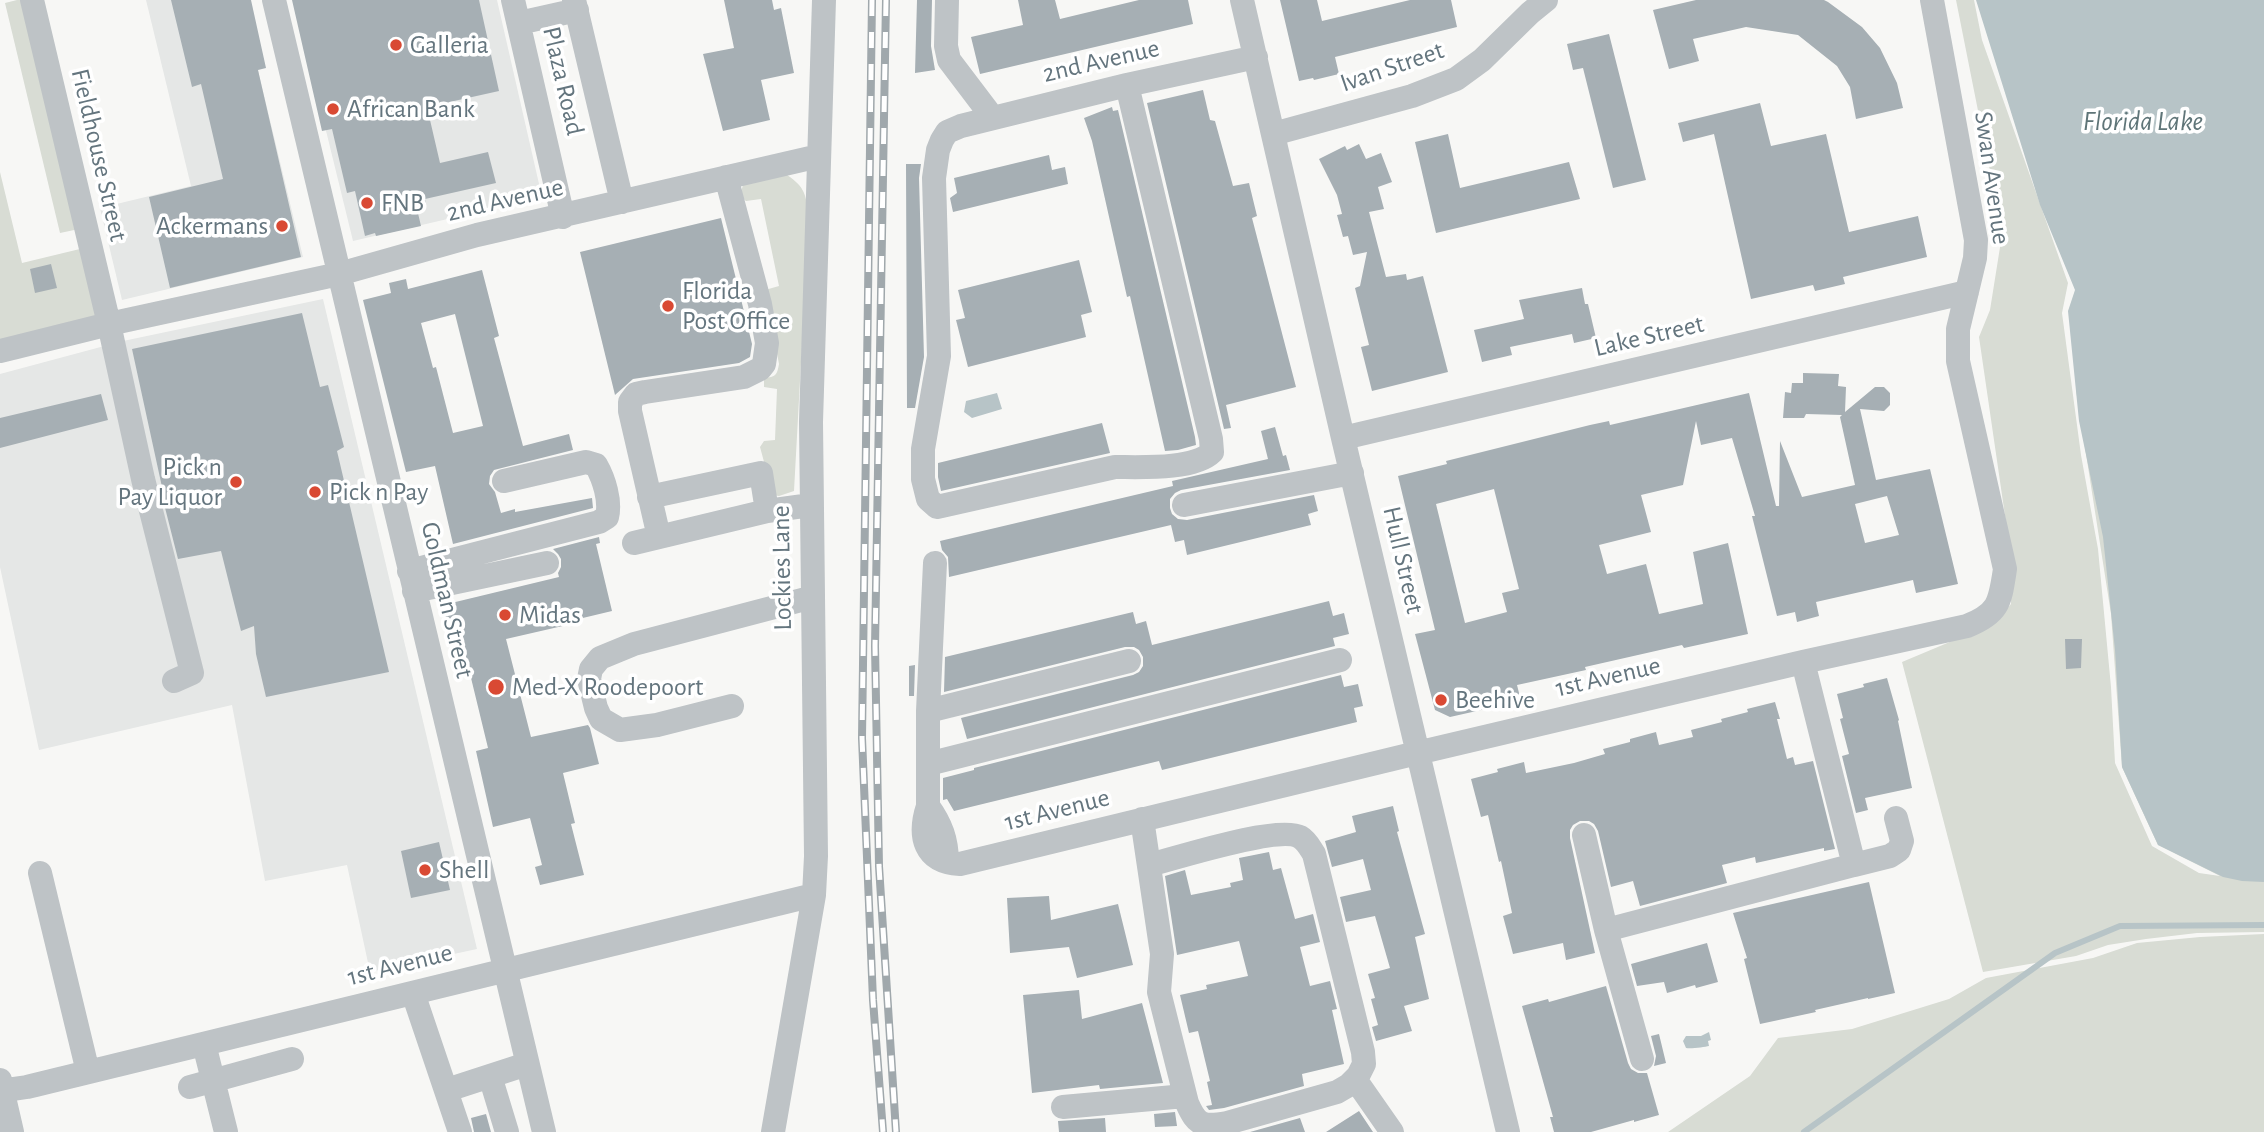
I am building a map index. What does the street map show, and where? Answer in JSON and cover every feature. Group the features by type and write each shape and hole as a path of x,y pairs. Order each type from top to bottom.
{"street":[{"name":"Fieldhouse Street","path":"32,0 109,324 112,375 169,628 192,673 174,681"},
{"name":"Goldman Street","path":"274,0 544,1132"},
{"name":"Lockies Lane","path":"773,1132 814,895 816,843 811,377 824,0"},
{"path":"947,0 946,46 949,60 993,118"},
{"name":"Hull Street","path":"1242,0 1508,1132"},
{"name":"Ivan Street","path":"1273,134 1412,96 1456,79 1482,60 1546,0"},
{"name":"Swan Avenue","path":"1932,0 1976,240 1975,258 1958,329 1958,362 2005,569"},
{"path":"516,12 575,5"},
{"name":"Plaza Road","path":"575,5 622,202"},
{"name":"Plaza Road","path":"516,12 563,217"},
{"name":"2nd Avenue","path":"1127,85 1212,452 1192,462 1115,467 937,507 928,499 923,478 923,449 939,356 934,178 938,150 947,132 961,126 1127,85 1256,57"},
{"name":"2nd Avenue","path":"0,351 109,324 339,274 477,235 819,156"},
{"path":"659,537 629,402 636,394 744,377 764,364 767,343 760,304 726,177"},
{"name":"Lake Street","path":"1343,438 1968,292"},
{"path":"412,581 599,522 607,517 609,508 601,474 596,465 586,462 504,481"},
{"path":"649,497 761,473 767,511"},
{"path":"1184,505 1352,473"},
{"path":"634,543 767,511 811,505"},
{"path":"412,581 547,563"},
{"path":"935,563 928,764 1340,660"},
{"name":"1st Avenue","path":"928,764 928,806 942,828 947,862 960,864 1417,753 1967,626 1984,619 1994,610 2001,596 2005,569"},
{"path":"732,706 656,725 620,730 601,719 589,680 591,669 600,658 634,644 813,597"},
{"path":"928,711 1129,661"},
{"path":"1803,662 1854,865"},
{"path":"1606,930 1890,856 1899,850 1902,841 1896,818"},
{"path":"1142,819 1162,954 1159,992 1185,1096 1197,1127 1227,1123 1337,1092 1349,1085 1364,1064 1359,1033 1314,855 1302,838 1291,834 1263,836 1149,865"},
{"path":"1584,835 1606,930 1642,1059"},
{"path":"40,873 88,1072"},
{"name":"1st Avenue","path":"1,1088 88,1072 814,895"},
{"path":"413,993 460,1132"},
{"path":"204,1044 202,1084 226,1132"},
{"path":"202,1084 292,1059"},
{"path":"447,1090 527,1064"},
{"path":"490,1076 507,1132"},
{"path":"1355,1079 1392,1132"},
{"path":"1,1088 12,1132"},
{"path":"1063,1107 1185,1096"}],"shaded area":[{"path":"25,0 79,229 60,233 5,3"},
{"path":"146,0 241,0 303,257 122,300 100,208 191,186"},
{"path":"294,0 497,0 542,197 353,241"},
{"path":"1956,0 1974,0 1982,40 2068,283 2062,313 2081,455 2098,549 2115,763 2152,846 2199,873 2220,876 2158,845 2122,767 2111,614 2076,390 2264,392 2264,932 2197,933 2146,939 2108,945 2076,956 1983,972 1902,662 1995,623 2011,604 2010,550 1979,337 1990,310 2001,241"},
{"path":"0,172 22,263 84,248 101,319 0,344"},
{"path":"787,175 804,192 809,215 794,491 779,496 773,495 760,447 764,441 775,440 777,389 764,387 764,378 775,375 779,364 765,290 779,286 761,199 746,201 740,196 743,185"},
{"path":"323,299 477,949 370,972 347,865 265,881 232,705 39,750 0,567 0,374 123,341"},
{"path":"2264,934 2264,1132 1668,1132 1750,1076 1778,1038 1852,1029 1949,999 1986,978 2093,958 2137,943"}],"water":[{"name":"Florida Lake","path":"1976,0 2264,0 2264,882 2223,877 2158,845 2122,767 2115,650 2103,537 2079,421 2068,311 2075,290 2040,205"},
{"path":"997,393 1002,409 972,418 964,412 966,401"},
{"path":"1709,1032 1709,1046 1686,1048 1683,1041 1686,1036 1701,1036"}],"building":[{"path":"171,0 251,0 266,68 258,70 301,257 170,288 149,197 223,179 201,84 192,87"},
{"name":"Galleria","path":"292,0 479,0 499,91 427,107 440,163 488,152 496,183 425,199 426,207 417,209 421,226 365,236 355,191 347,193 332,129 322,131"},
{"path":"724,0 772,0 774,10 781,8 794,73 761,80 770,120 723,131 703,54 734,48"},
{"path":"917,0 932,0 931,46 935,70 915,73"},
{"path":"1018,0 1055,0 1060,19 1139,0 1188,0 1193,24 980,74 971,37 1023,25"},
{"path":"1280,0 1317,0 1322,21 1410,0 1451,0 1457,27 1335,57 1339,74 1299,81"},
{"path":"1696,0 1828,2 1862,27 1880,48 1897,83 1903,108 1856,119 1850,87 1837,66 1798,35 1746,27 1693,39 1699,61 1669,69 1653,10"},
{"path":"1609,34 1646,180 1613,188 1583,68 1573,70 1567,44"},
{"path":"1203,90 1210,120 1215,121 1233,186 1249,183 1257,216 1252,218 1296,387 1226,405 1231,428 1224,429 1147,103"},
{"path":"1760,103 1771,146 1826,134 1849,232 1918,216 1927,257 1843,277 1845,284 1815,291 1813,285 1751,299 1714,134 1683,142 1678,123"},
{"path":"1112,107 1113,111 1118,110 1195,437 1196,445 1178,450 1165,451 1130,296 1127,297 1092,141 1084,118"},
{"path":"1448,134 1460,188 1569,162 1580,199 1436,233 1415,142"},
{"path":"1359,144 1366,159 1381,153 1392,182 1378,187 1384,209 1369,212 1386,277 1406,274 1407,280 1423,276 1448,372 1372,391 1361,347 1369,345 1355,288 1360,286 1367,252 1353,255 1348,236 1343,237 1337,215 1342,214 1337,195 1319,159 1345,146 1347,150"},
{"path":"1049,155 1052,170 1065,167 1068,184 953,212 950,198 957,193 954,178"},
{"path":"906,164 921,164 919,178 924,357 915,408 907,408"},
{"name":"Florida Post Office","path":"721,218 752,344 750,357 739,363 633,379 615,395 580,252"},
{"path":"1079,260 1092,312 1081,315 1086,337 968,367 956,320 965,318 958,290"},
{"path":"51,264 57,288 35,293 30,269"},
{"path":"482,270 499,336 494,338 523,446 569,434 573,450 494,470 489,484 495,492 501,513 592,498 593,508 453,544 435,466 406,472 363,300 391,293 389,283 406,279 408,289","holes":["455,314 483,426 453,433 436,367 433,368 421,323"]},
{"path":"1582,288 1596,338 1574,343 1572,334 1510,347 1512,355 1482,362 1474,330 1524,319 1519,300"},
{"path":"302,313 320,387 328,385 344,447 337,451 389,672 266,697 256,654 254,626 241,631 221,551 178,559 160,488 162,487 132,349"},
{"path":"1803,373 1839,374 1838,386 1846,387 1845,412 1875,387 1884,387 1890,393 1890,405 1884,411 1860,409 1876,480 1930,469 1958,584 1916,593 1913,580 1816,602 1819,616 1797,622 1795,612 1777,616 1752,516 1755,516 1732,438 1701,445 1696,421 1683,485 1641,495 1651,532 1599,545 1607,574 1646,564 1659,614 1703,604 1693,552 1728,543 1748,634 1684,648 1682,645 1517,685 1521,701 1450,717 1435,710 1415,634 1435,630 1398,476 1447,464 1446,461 1590,425 1609,421 1610,425 1749,393 1776,506 1779,506 1780,441 1802,497 1855,485 1840,417 1842,415 1806,414 1804,418 1783,418 1785,392 1791,393 1792,383 1803,383","holes":["1494,489 1519,589 1502,593 1507,612 1465,623 1436,504","1887,496 1899,535 1865,543 1855,504"]},
{"path":"101,394 108,420 0,448 0,418"},
{"path":"1102,423 1110,453 941,491 938,463"},
{"path":"1275,427 1290,470 1181,490 1170,499 1172,514 1178,519 1187,520 1314,495 1318,511 1308,514 1311,525 1187,555 1184,540 1175,542 1171,525 949,577 948,557 942,550 940,541 1173,486 1172,481 1268,459 1261,431"},
{"path":"599,537 600,543 596,544 612,611 506,639 531,737 588,725 599,764 563,773 575,823 571,824 584,875 540,885 535,867 542,865 530,818 493,827 476,751 488,748 464,649 454,652 443,605 559,577 561,559 553,549"},
{"path":"1329,601 1333,616 1344,613 1349,634 1333,638 1335,646 967,739 961,718 1133,675 1143,666 1143,657 1134,647 1125,647 944,692 945,657 1133,612 1136,624 1146,621 1152,645"},
{"path":"2065,639 2082,639 2081,668 2066,669"},
{"path":"915,665 914,696 909,696 909,666"},
{"path":"1341,675 1344,687 1358,684 1363,706 1354,708 1357,722 1162,770 1159,761 954,811 947,799 943,800 943,778 974,768"},
{"path":"1887,678 1899,720 1912,788 1865,798 1868,810 1856,813 1842,756 1849,754 1837,694"},
{"path":"1775,702 1787,759 1793,757 1795,765 1813,761 1835,849 1824,851 1824,848 1756,863 1755,857 1722,865 1727,883 1640,906 1633,881 1611,887 1598,831 1589,821 1580,821 1570,830 1570,838 1595,953 1566,960 1563,943 1513,954 1503,916 1512,913 1501,861 1499,862 1488,815 1481,817 1471,779 1524,762 1526,773 1574,763 1605,754 1603,749 1656,732 1659,745 1693,737 1691,730 1722,722 1721,719 1748,712 1747,709"},
{"path":"1393,806 1399,831 1397,832 1425,934 1415,937 1429,999 1404,1006 1412,1031 1376,1041 1372,1027 1378,1025 1371,999 1375,998 1368,974 1390,968 1375,916 1346,922 1340,897 1371,890 1363,859 1332,867 1325,841 1356,832 1352,816"},
{"name":"Shell","path":"439,842 450,890 411,898 401,851"},
{"path":"1269,852 1273,870 1281,868 1295,919 1313,914 1320,942 1300,947 1310,986 1330,981 1337,1009 1332,1010 1344,1064 1302,1074 1304,1086 1209,1110 1206,1106 1212,1105 1207,1082 1210,1081 1198,1031 1189,1033 1180,995 1207,989 1206,985 1248,976 1239,941 1177,955 1165,876 1185,870 1191,895 1231,887 1230,883 1243,880 1239,858"},
{"path":"1869,882 1895,993 1760,1024 1744,959 1747,958 1733,913"},
{"path":"1049,896 1051,920 1118,904 1133,965 1077,978 1069,947 1010,953 1007,898"},
{"path":"1707,943 1718,982 1667,993 1664,982 1637,986 1631,964"},
{"path":"1606,986 1628,1063 1631,1069 1638,1073 1647,1073 1659,1115 1591,1132 1554,1132 1550,1117 1553,1117 1522,1006 1548,999 1549,1002"},
{"path":"1079,990 1082,1019 1142,1003 1163,1083 1100,1089 1099,1085 1032,1093 1023,995"},
{"path":"1659,1034 1666,1063 1654,1066 1656,1056 1651,1036"},
{"path":"1359,1111 1373,1132 1326,1132"},
{"path":"1175,1112 1177,1126 1155,1127 1154,1114"},
{"path":"486,1114 491,1132 474,1132 471,1118"},
{"path":"1105,1118 1106,1132 1059,1132 1058,1121"},
{"path":"1300,1118 1305,1132 1250,1132"}],"waterway":[{"path":"1804,1132 2055,953 2120,926 2264,925"}],"railway":[{"path":"872,0 862,738 873,1000 883,1132"},
{"path":"886,0 875,646 879,866 896,1132"}],"place":[{"name":"Galleria","path":"396,45"},
{"name":"African Bank","path":"333,109"},
{"name":"FNB","path":"367,203"},
{"name":"Ackermans","path":"282,226"},
{"name":"Florida Post Office","path":"668,306"},
{"name":"Pick n Pay Liquor","path":"236,482"},
{"name":"Pick n Pay","path":"315,492"},
{"name":"Midas","path":"505,615"},
{"name":"Med-X Roodepoort","path":"496,687"},
{"name":"Beehive","path":"1441,700"},
{"name":"Shell","path":"425,870"}]}
